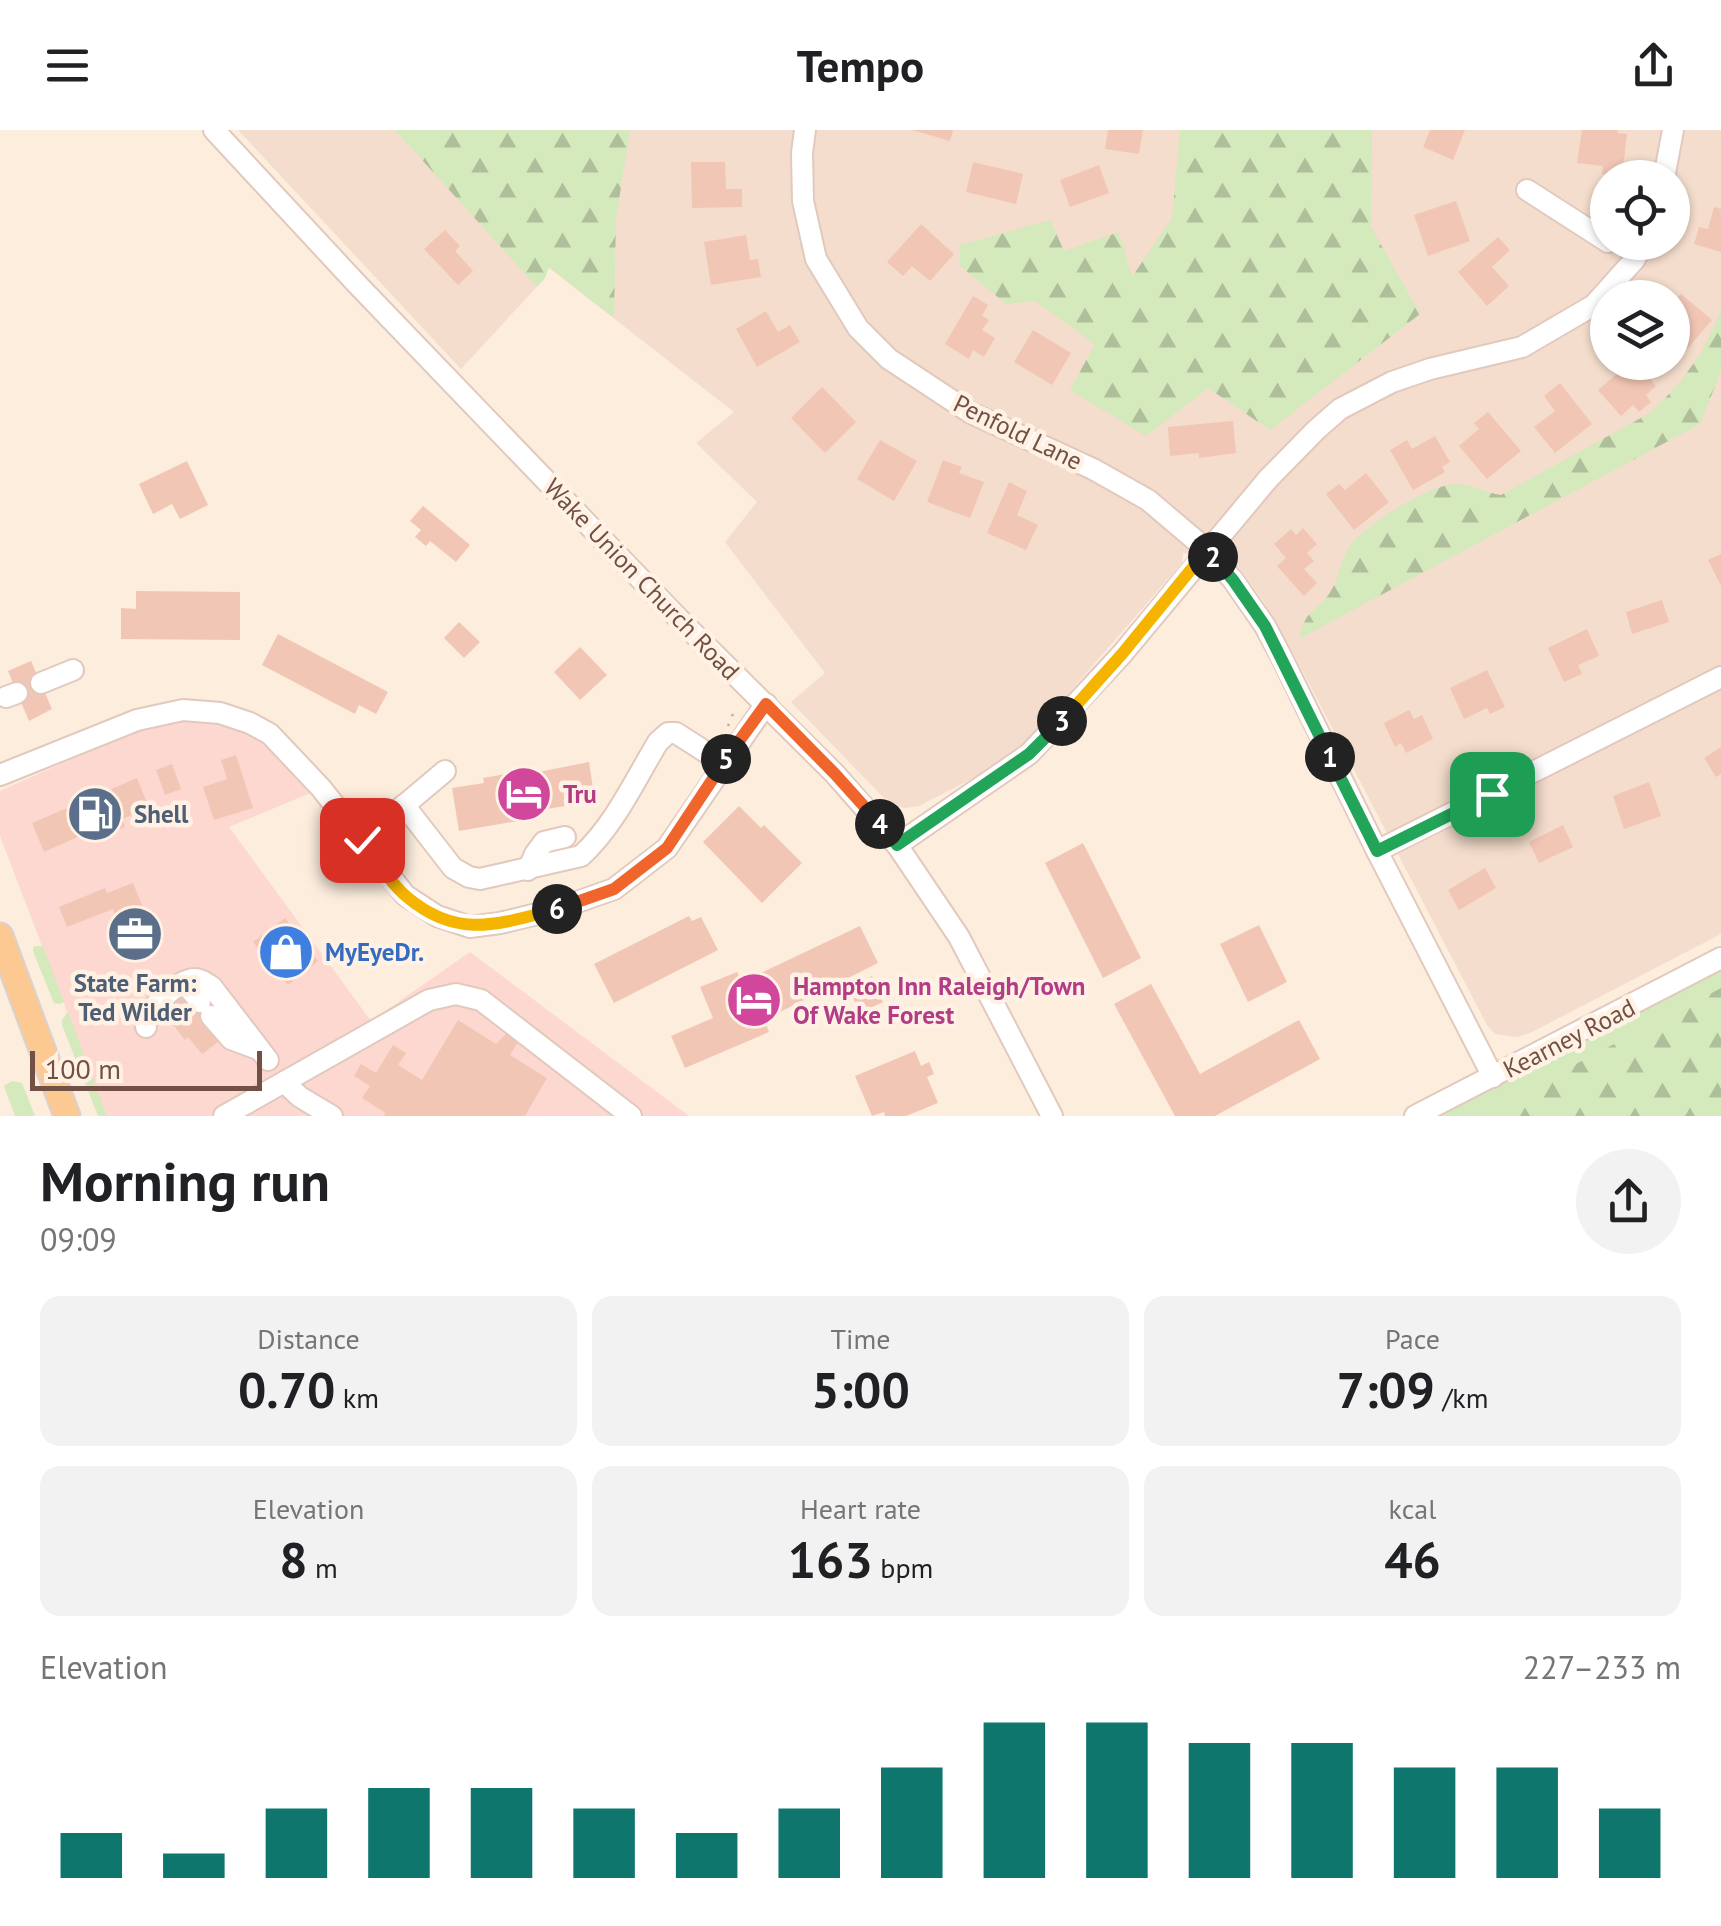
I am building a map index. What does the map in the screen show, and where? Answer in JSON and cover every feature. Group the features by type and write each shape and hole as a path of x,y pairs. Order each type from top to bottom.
{"main road":[{"path":"3,953 67,1116"}],"street":[{"name":"Wake Union Church Road","path":"214,130 678,619 835,774 897,845 959,937 1052,1116"},
{"name":"Penfold Lane","path":"805,130 802,201 816,259 858,328 890,359 971,413 1093,469 1148,500 1207,550 1233,580 1265,626 1494,1077"},
{"path":"1668,160 1674,130"},
{"path":"1527,190 1590,230"},
{"path":"897,845 1029,754 1122,654 1268,479 1340,409 1392,382 1430,369 1522,347 1594,306 1632,260"},
{"path":"41,683 73,670"},
{"path":"1377,851 1721,677"},
{"path":"0,776 137,720 170,711 204,710 250,723 270,734 304,769 405,896 437,916 470,926 557,910 614,889 667,848 766,704"},
{"path":"404,805 452,868 480,879 581,856 607,827 658,742 668,733 723,763"},
{"path":"362,840 445,771"},
{"path":"528,870 544,842 607,827"},
{"name":"Kearney Road","path":"1416,1116 1721,958"},
{"path":"146,1027 145,1018 150,1011 184,982 206,982 264,1055 231,1039 184,982"},
{"path":"224,1116 429,1000 456,994 482,1000 631,1116"},
{"path":"284,1082 332,1116"}],"path":[{"path":"724,732 735,709"}],"shaded area":[{"path":"238,130 1721,130 1721,934 1530,1033 1517,1037 1495,1034 1289,645 1231,557 1183,553 1182,563 1027,741 985,772 919,806 904,808 892,803 791,702 825,673 725,542 757,502 696,443 734,412 548,267 545,278 461,369"},
{"path":"179,716 224,720 268,743 313,792 229,827 371,1021 470,952 689,1116 107,1116 0,836 0,791 155,722"}],"green space":[{"path":"395,130 630,130 616,219 614,318 549,267 537,287"},
{"path":"1180,130 1372,130 1371,227 1420,314 1270,430 1208,388 1146,436 1070,390 1095,344 1035,301 1006,304 960,266 960,245 1050,220 1064,251 1119,232 1132,277 1172,218"},
{"path":"1721,311 1721,371 1700,424 1299,639 1305,620 1332,589 1347,551 1369,527 1415,498 1445,486 1462,484 1501,495 1650,413 1682,380 1690,380 1690,368"},
{"path":"34,946 43,946 64,1002 60,1004 54,1003"},
{"path":"1721,969 1721,988 1476,1116 1435,1116"},
{"path":"1721,988 1721,1116 1476,1116"},
{"path":"68,1012 107,1116 98,1116 62,1025"},
{"path":"12,1081 22,1083 35,1116 15,1116 4,1086"}],"building":[{"path":"912,130 953,130 950,141"},
{"path":"1108,130 1143,130 1139,154 1105,149"},
{"path":"1430,130 1465,130 1453,160 1423,147"},
{"path":"1582,130 1618,130 1627,134 1624,160 1577,163"},
{"path":"691,162 725,162 726,189 742,189 742,207 692,208"},
{"path":"973,162 1023,174 1016,204 966,192"},
{"path":"1099,165 1109,193 1070,207 1060,180"},
{"path":"1456,201 1470,241 1428,256 1414,215"},
{"path":"1714,207 1721,209 1721,252 1694,244 1699,227 1708,229"},
{"path":"921,224 954,254 930,281 912,266 903,276 887,262"},
{"path":"445,230 460,246 455,251 473,271 458,285 424,249"},
{"path":"746,235 750,260 758,259 761,277 711,285 704,242"},
{"path":"1498,237 1510,250 1492,267 1509,286 1487,306 1458,272"},
{"path":"973,296 988,305 982,316 989,320 982,330 995,338 984,357 973,350 969,359 945,344"},
{"path":"1690,302 1712,320 1690,346"},
{"path":"766,311 778,332 790,325 800,342 757,367 736,329"},
{"path":"1033,330 1071,353 1052,385 1014,362"},
{"path":"1610,380 1651,380 1656,386 1646,395 1651,402 1639,412 1633,405 1621,416 1598,390"},
{"path":"1560,383 1592,424 1555,453 1534,427 1555,411 1544,396"},
{"path":"822,387 856,422 825,453 791,418"},
{"path":"1488,412 1521,451 1487,479 1459,446 1479,429 1474,423"},
{"path":"1233,421 1236,453 1199,458 1199,453 1170,456 1168,427"},
{"path":"1435,436 1450,462 1442,467 1445,472 1413,490 1390,450 1407,440 1412,449"},
{"path":"880,440 917,461 894,501 857,479"},
{"path":"943,460 962,467 959,473 984,482 970,518 927,502"},
{"path":"187,461 208,505 180,519 172,504 153,514 139,484"},
{"path":"1366,473 1389,502 1354,530 1326,494 1339,484 1345,490"},
{"path":"1009,482 1027,491 1017,515 1038,525 1026,550 987,533"},
{"path":"423,506 470,545 456,562 430,541 426,546 415,537 421,530 410,521"},
{"path":"1303,528 1317,544 1307,553 1314,561 1304,569 1317,583 1304,596 1277,566 1286,558 1274,544 1291,529 1296,535"},
{"path":"1721,554 1721,586 1708,560"},
{"path":"136,591 240,592 240,640 121,639 121,608 136,609"},
{"path":"1662,600 1669,622 1632,634 1626,612"},
{"path":"459,622 480,642 464,658 444,638"},
{"path":"1587,629 1599,656 1578,665 1582,674 1564,682 1548,648"},
{"path":"278,634 388,692 376,714 359,705 355,714 262,665"},
{"path":"580,647 607,675 580,700 554,672"},
{"path":"31,661 52,709 29,721 8,671"},
{"path":"1487,670 1505,707 1490,714 1487,708 1464,719 1450,688"},
{"path":"1409,710 1414,719 1422,715 1433,739 1406,753 1401,743 1395,747 1384,723"},
{"path":"1721,747 1721,774 1716,777 1704,758"},
{"path":"236,755 253,808 214,820 203,787 227,779 221,760"},
{"name":"Tru","path":"589,762 595,801 523,813 524,820 459,831 452,788 484,783 483,778 512,773 513,777"},
{"path":"172,764 181,789 165,795 156,770"},
{"name":"Shell","path":"137,778 149,808 122,819 125,827 95,840 91,831 44,852 32,823"},
{"path":"1649,782 1661,816 1624,829 1613,796"},
{"path":"739,806 802,863 762,903 703,842"},
{"path":"1563,825 1573,847 1539,863 1529,842"},
{"path":"1083,843 1141,958 1103,978 1045,863"},
{"path":"1485,868 1496,888 1459,910 1448,890"},
{"path":"133,883 154,935 145,938 149,947 131,954 113,909 67,927 59,907 105,888 107,893"},
{"path":"689,916 692,921 701,917 718,950 614,1003 594,964"},
{"name":"MyEyeDr.","path":"285,918 318,961 288,985 253,942"},
{"path":"1259,925 1287,982 1248,1002 1220,944"},
{"name":"Hampton Inn Raleigh/Town Of Wake Forest","path":"860,926 878,963 776,1014 775,1020 766,1024 769,1032 685,1068 671,1036 713,1018 700,987 737,972 742,982"},
{"path":"872,976 883,1002 860,1013 848,987"},
{"path":"1151,984 1200,1074 1299,1020 1320,1059 1215,1116 1175,1116 1114,1004"},
{"path":"211,992 222,1039 202,1054 188,1037 185,1040 166,1008 185,993"},
{"path":"458,1020 496,1044 508,1032 520,1039 510,1055 547,1078 525,1116 385,1116 362,1098 370,1086 354,1076 361,1064 376,1073 393,1045 406,1053 398,1065 422,1080"},
{"path":"915,1051 921,1066 929,1062 934,1074 927,1077 938,1103 906,1116 885,1116 884,1112 872,1116 855,1076"}],"place":[{"name":"Tru","path":"524,794"},
{"name":"Shell","path":"95,814"},
{"name":"State Farm: Ted Wilder","path":"135,934"},
{"name":"MyEyeDr.","path":"286,952"},
{"name":"Hampton Inn Raleigh/Town Of Wake Forest","path":"754,1000"}],"route":[{"path":"362,840 405,896 437,916 470,926 557,910 614,889 667,848 766,704 897,845 1029,754 1122,654 1207,550 1265,626 1377,851 1492,794"}]}
